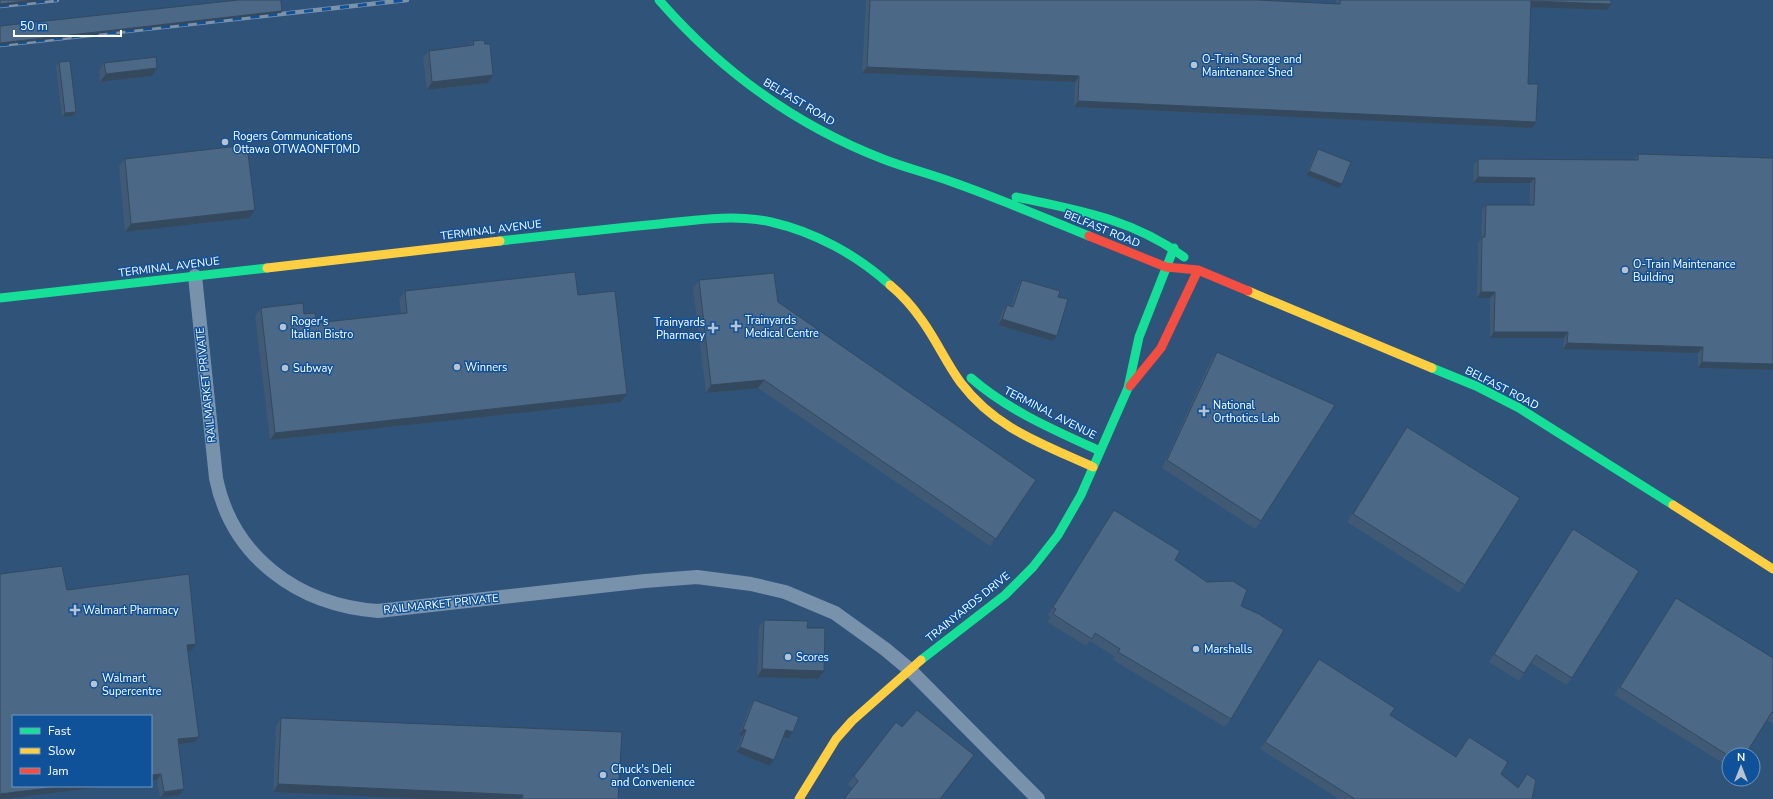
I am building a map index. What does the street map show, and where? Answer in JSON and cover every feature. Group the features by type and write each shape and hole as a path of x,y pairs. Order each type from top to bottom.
{"street":[{"name":"BELFAST ROAD","path":"659,0 693,39 741,80 792,114 844,142 875,156 954,183 1166,267 1198,270 1476,386 1562,434 1773,569"},
{"name":"BELFAST ROAD","path":"954,183 1101,216 1143,231 1174,248 1198,270"},
{"name":"TERMINAL AVENUE","path":"0,298 567,233 698,220 748,219 784,224 819,238 851,256 876,273 908,301 964,386 990,414 1022,434 1093,467"},
{"name":"TRAINYARDS DRIVE","path":"799,799 836,739 872,702 909,669 1005,596 1033,568 1066,523 1100,452 1128,388 1139,337 1174,248"},
{"name":"TRAINYARDS DRIVE","path":"1128,388 1161,348 1198,270"},
{"name":"RAILMARKET PRIVATE","path":"195,276 216,478 221,499 231,522 255,557 265,566 296,587 311,595 347,607 391,610 645,581 697,577 717,579 785,592 835,613 868,635 909,669 1038,799"},
{"name":"TERMINAL AVENUE","path":"938,347 975,382 1002,403 1100,452"}],"building":[{"path":"0,0 35,0 0,4"},
{"path":"238,0 281,0 282,11 0,43 0,26"},
{"name":"O-Train Storage and Maintenance Shed","path":"870,0 1258,0 1340,4 1340,0 1611,0 1611,4 1531,1 1528,84 1538,84 1536,122 1078,101 1079,76 867,67"},
{"path":"484,40 485,44 490,44 493,75 432,82 429,51 474,45 473,41"},
{"path":"156,57 157,68 106,74 104,63"},
{"path":"70,61 76,112 65,113 59,62"},
{"path":"247,145 255,210 131,224 125,159"},
{"path":"1318,149 1351,162 1342,184 1309,171"},
{"name":"O-Train Maintenance Building","path":"1638,154 1773,158 1773,364 1702,362 1703,347 1567,343 1568,332 1494,332 1495,292 1481,292 1482,237 1485,237 1486,205 1534,205 1535,178 1478,177 1478,159 1638,160"},
{"path":"575,272 578,295 615,291 627,394 275,433 261,308 303,303 304,314 315,313 316,323 407,313 405,291"},
{"path":"774,273 778,302 1036,480 996,539 764,380 711,385 699,280"},
{"path":"1022,280 1060,291 1058,297 1068,299 1057,336 1002,319 1007,305 1013,307"},
{"path":"1217,352 1335,405 1261,521 1167,460"},
{"path":"1407,427 1520,498 1465,585 1353,514"},
{"path":"1114,510 1180,551 1175,560 1207,582 1233,581 1247,590 1241,606 1259,614 1284,630 1231,719 1118,652 1120,649 1095,633 1092,639 1053,614 1056,609 1053,607"},
{"path":"1573,529 1639,571 1572,678 1536,655 1524,673 1494,654"},
{"name":"Walmart Supercentre","path":"62,566 67,590 189,574 196,644 187,645 199,737 178,739 184,789 164,792 161,774 152,775 152,715 12,715 12,787 58,787 0,794 0,574"},
{"path":"1676,598 1773,658 1773,713 1772,712 1750,747 1721,747 1721,751 1620,687"},
{"name":"Scores","path":"764,620 808,621 807,628 825,628 824,671 762,669"},
{"path":"1319,659 1395,708 1390,715 1456,757 1469,737 1508,762 1501,774 1518,788 1527,774 1536,780 1532,799 1355,799 1265,742"},
{"path":"754,700 799,717 793,732 786,730 774,760 740,747 746,730 743,729"},
{"path":"917,710 974,755 940,799 844,799 858,781 854,776 896,722 902,727"},
{"path":"281,718 622,732 618,799 522,799 523,795 278,784"}],"railway":[{"path":"0,6 57,0"},
{"path":"0,45 407,0"}],"traffic: fast":[{"path":"659,0 683,26 734,73 761,93 820,130 883,159 972,189 1089,236"},
{"path":"1016,197 1083,212 1125,225 1145,233 1184,257"},
{"path":"500,241 701,220 744,218 787,226 819,238 864,264 890,285"},
{"path":"921,660 1005,595 1033,567 1058,535 1081,495 1128,388 1139,337 1174,248"},
{"path":"0,298 267,268"},
{"path":"1432,368 1476,386 1519,408 1673,505"},
{"path":"971,378 1016,410 1100,451"}],"traffic: slow":[{"path":"267,268 500,241"},
{"path":"890,285 918,314 961,383 989,412 1021,434 1093,467"},
{"path":"1248,291 1432,368"},
{"path":"1673,505 1773,569"},
{"path":"799,799 836,739 852,721 921,660"}],"traffic: jam":[{"path":"1089,236 1166,267 1198,270 1248,291"},
{"path":"1130,386 1161,348 1198,270"}],"place":[{"name":"O-Train Storage and Maintenance Shed","path":"1194,65"},
{"name":"Rogers Communications Ottawa OTWAONFT0MD","path":"225,142"},
{"name":"O-Train Maintenance Building","path":"1625,270"},
{"name":"Trainyards Medical Centre","path":"736,326"},
{"name":"Roger's Italian Bistro","path":"283,327"},
{"name":"Trainyards Pharmacy","path":"713,328"},
{"name":"Winners","path":"457,367"},
{"name":"Subway","path":"285,368"},
{"name":"National Orthotics Lab","path":"1204,411"},
{"name":"Walmart Pharmacy","path":"75,610"},
{"name":"Marshalls","path":"1196,649"},
{"name":"Scores","path":"788,657"},
{"name":"Walmart Supercentre","path":"94,684"},
{"name":"Chuck's Deli and Convenience","path":"603,775"}]}
